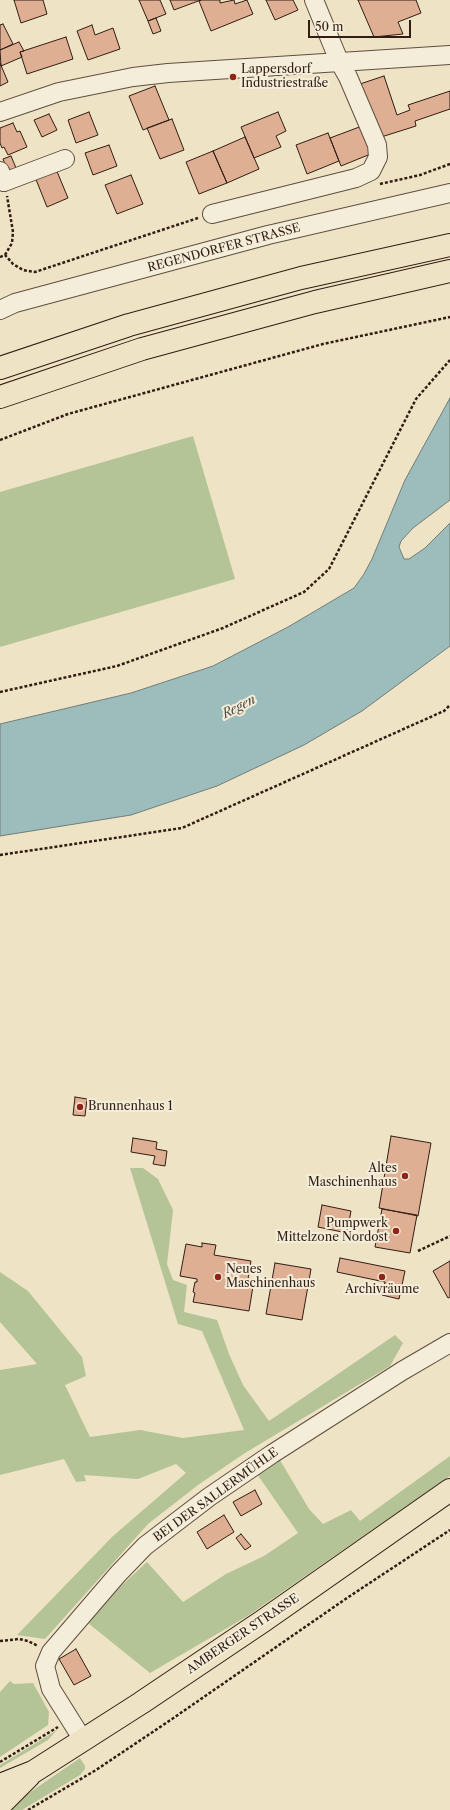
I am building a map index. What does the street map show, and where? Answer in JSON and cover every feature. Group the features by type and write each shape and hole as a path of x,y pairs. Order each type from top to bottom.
{"main road":[{"path":"0,368 136,323 301,278 450,244"},
{"path":"0,397 142,349 323,300 450,271"},
{"name":"AMBERGER STRASSE","path":"0,1790 33,1772 83,1740 263,1621 450,1490"}],"street":[{"path":"212,214 356,178 371,171 378,157 377,145 348,77 339,61 314,0"},
{"path":"0,112 59,92 133,77 168,73 339,61 450,55"},
{"path":"2,176 65,159"},
{"name":"REGENDORFER STRASSE","path":"0,310 15,304 268,235 450,193"},
{"name":"BEI DER SALLERMÜHLE","path":"83,1740 51,1689 45,1666 51,1652 118,1574 145,1546 169,1527 272,1454 402,1371 450,1344"}],"path":[{"path":"356,178 376,185 420,175 450,164"},
{"path":"0,257 6,255 12,243 13,232 2,176"},
{"path":"6,255 13,264 23,270 35,272 212,214"},
{"path":"0,440 68,414 308,348 450,317"},
{"path":"0,692 117,666 223,628 304,592 329,569 416,399 450,360"},
{"path":"0,855 182,828 444,711 450,706"},
{"path":"418,1251 450,1236"},
{"path":"28,1810 96,1770 450,1530"},
{"path":"0,1641 19,1639 28,1641 51,1652"},
{"path":"0,1762 70,1719"}],"green space":[{"path":"193,436 235,579 0,647 0,492"},
{"path":"130,1168 143,1168 158,1179 173,1210 167,1264 173,1280 187,1285 184,1312 217,1320 229,1354 243,1385 269,1421 395,1335 403,1343 390,1366 245,1453 198,1485 148,1524 45,1639 17,1635 113,1536 186,1473 176,1464 138,1479 84,1475 86,1481 76,1482 64,1459 0,1475 0,1370 37,1364 0,1322 0,1272 28,1291 82,1357 86,1376 65,1385 90,1437 140,1430 183,1438 244,1430 202,1331 178,1324"},
{"path":"450,1456 450,1476 246,1617 150,1673 88,1623 111,1595 147,1562 183,1602 226,1574 264,1556 298,1533 257,1474 280,1460 309,1509 323,1524 351,1510 360,1521"},
{"path":"10,1681 14,1684 33,1683 49,1712 48,1725 0,1757 0,1692"},
{"path":"57,1730 48,1740 0,1768 0,1765"},
{"path":"80,1758 85,1766 85,1769 80,1775 22,1810 4,1810"}],"water":[{"name":"Regen","path":"450,398 450,500 413,528 401,541 399,547 404,559 409,559 425,548 450,523 450,646 362,711 304,745 217,786 131,815 0,836 0,724 131,693 213,666 288,627 354,588 372,559 405,480"}],"building":[{"path":"14,0 43,0 47,14 21,23"},
{"path":"139,0 160,0 166,14 148,21"},
{"path":"170,0 201,0 174,10"},
{"path":"220,0 220,3 234,0 235,4 247,0 253,14 211,31 199,1"},
{"path":"266,0 293,0 298,10 275,20"},
{"path":"358,0 416,0 421,13 398,22 403,34 374,37"},
{"path":"156,18 161,31 153,34 148,21"},
{"path":"3,24 13,44 0,50 0,25"},
{"path":"92,25 95,35 113,28 120,49 88,60 77,31"},
{"path":"66,37 73,59 27,74 20,52"},
{"path":"19,42 24,51 20,52 22,57 1,66 0,50"},
{"path":"0,63 8,82 0,86"},
{"path":"384,76 397,115 410,110 408,105 450,91 450,109 415,121 416,126 378,138 360,84"},
{"path":"155,86 169,120 143,130 129,96"},
{"path":"89,112 98,135 76,143 68,120"},
{"path":"278,112 286,131 276,136 281,147 254,158 241,127"},
{"path":"49,114 57,130 42,137 34,120"},
{"path":"172,119 184,150 160,159 147,128"},
{"path":"13,123 17,132 20,131 27,147 8,155 0,143 0,128"},
{"path":"362,126 373,153 341,166 330,138"},
{"path":"328,133 339,161 307,174 296,145"},
{"path":"245,137 259,169 227,183 213,151"},
{"path":"109,145 117,166 93,175 85,153"},
{"path":"213,151 227,183 199,194 186,162"},
{"path":"11,156 16,168 8,172 3,159"},
{"path":"56,169 68,198 47,207 35,177"},
{"path":"131,175 143,204 117,214 105,185"},
{"name":"Brunnenhaus 1","path":"75,1097 87,1099 85,1116 73,1115"},
{"name":"Altes Maschinenhaus","path":"391,1136 431,1143 418,1216 379,1208"},
{"path":"133,1138 157,1142 156,1149 167,1151 165,1166 153,1164 155,1156 131,1152"},
{"path":"322,1205 351,1211 347,1233 318,1227"},
{"name":"Pumpwerk Mittelzone Nordost","path":"382,1209 417,1215 410,1253 375,1247"},
{"name":"Neues Maschinenhaus","path":"202,1243 216,1245 214,1255 251,1261 248,1279 254,1280 249,1311 193,1302 195,1293 193,1292 197,1279 180,1276 186,1244 202,1247"},
{"name":"Archivräume","path":"340,1258 405,1271 399,1299 382,1295 385,1282 337,1272"},
{"path":"450,1261 450,1297 448,1298 433,1271"},
{"path":"275,1263 311,1269 302,1320 266,1314"},
{"path":"255,1490 262,1504 241,1516 233,1502"},
{"path":"224,1515 234,1532 207,1549 197,1532"},
{"path":"241,1534 251,1546 245,1550 236,1538"},
{"path":"76,1649 91,1676 74,1685 59,1659"}],"place":[{"name":"Lappersdorf Industriestraße","path":"233,77"},
{"name":"Brunnenhaus 1","path":"80,1107"},
{"name":"Altes Maschinenhaus","path":"405,1176"},
{"name":"Pumpwerk Mittelzone Nordost","path":"396,1231"},
{"name":"Neues Maschinenhaus","path":"218,1277"},
{"name":"Archivräume","path":"382,1277"}]}
